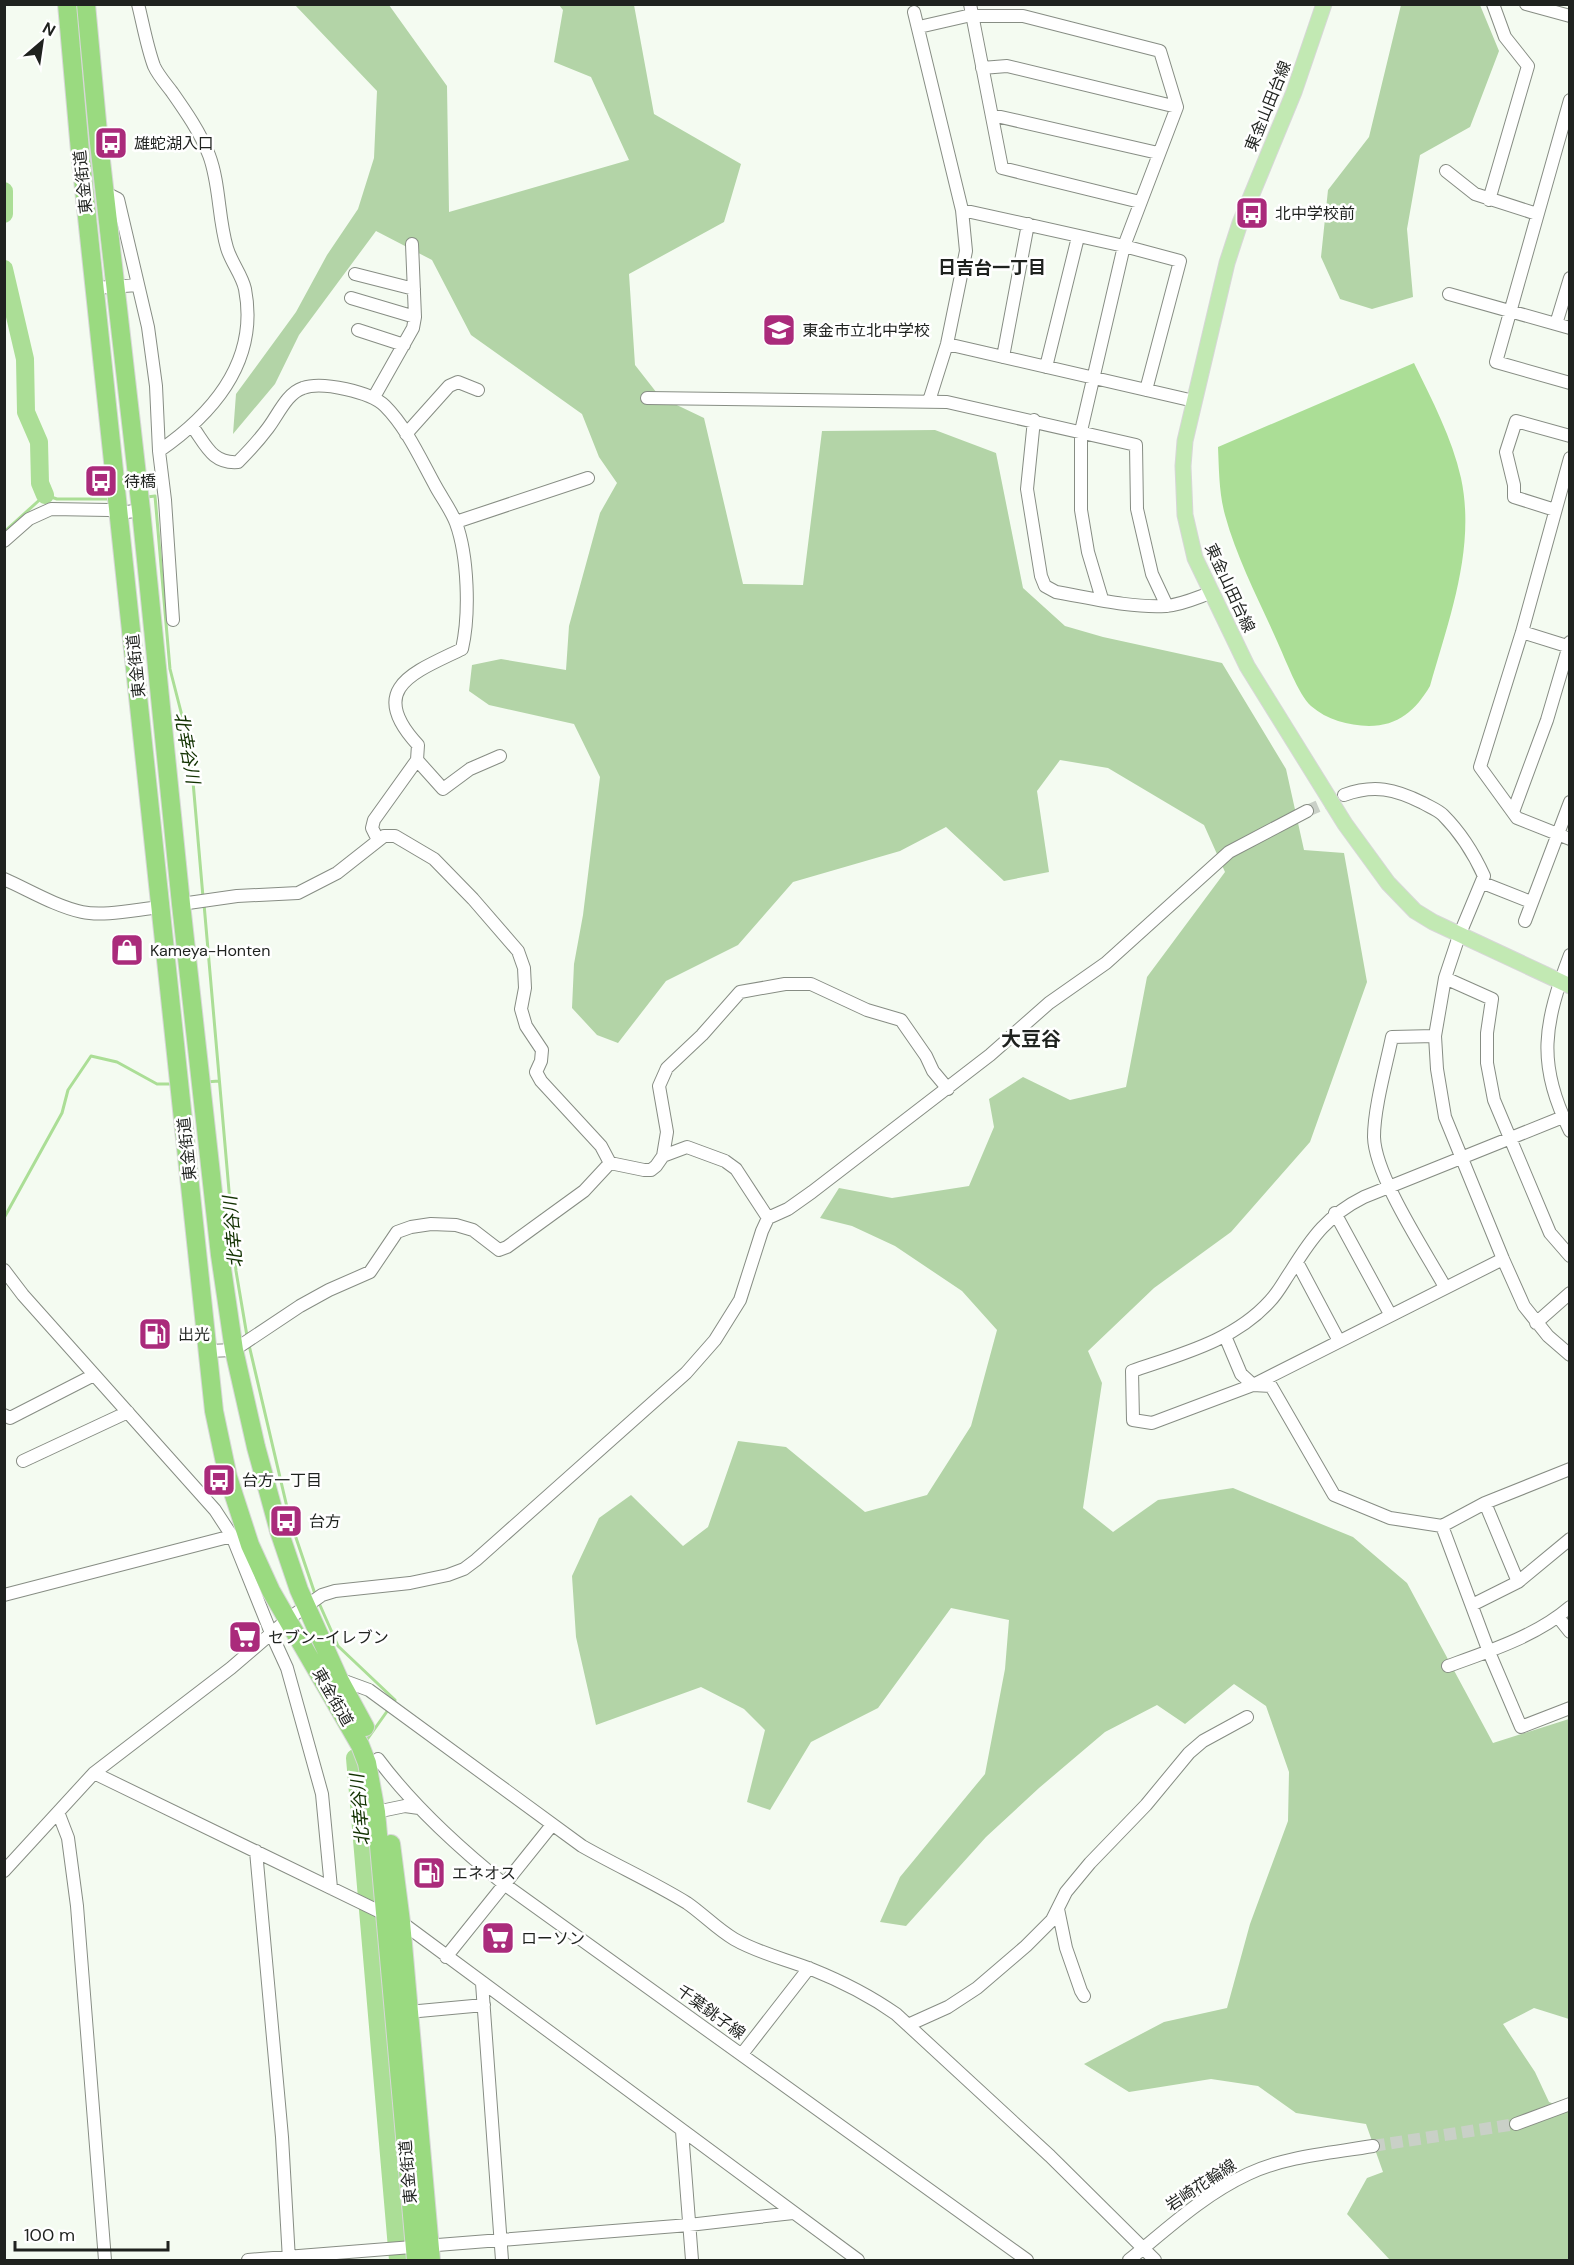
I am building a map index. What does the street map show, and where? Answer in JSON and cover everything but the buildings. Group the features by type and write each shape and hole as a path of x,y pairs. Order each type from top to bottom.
{"highway":[{"name":"東金街道","path":"67,4 210,1378 221,1448 235,1500 259,1568 360,1745 382,1810"},
{"name":"東金街道","path":"86,4 114,287 141,510 220,1255 234,1350 255,1447 279,1532 306,1606 378,1759 423,2253"},
{"path":"161,907 182,904"}],"main road":[{"name":"東金山田台線","path":"1323,4 1294,92 1240,223 1227,263 1185,441 1183,492 1189,537 1195,558 1210,592 1247,666 1345,824 1388,883 1415,910 1459,936 1565,984"}],"street":[{"path":"138,4 155,67 199,132 209,155 221,226 228,252 245,286 247,305 246,331 234,374 221,395 192,426 159,451"},
{"path":"1489,200 1527,66 1505,37 1493,4"},
{"path":"1526,4 1569,16"},
{"path":"971,10 1002,168 1140,202"},
{"path":"919,27 971,10 1023,16 1160,51 1176,107 1124,246 1081,431 1081,510 1088,552 1102,599"},
{"path":"914,12 962,210 966,251 947,344 929,401"},
{"path":"982,68 1007,66 1176,107"},
{"path":"1569,100 1566,132 1537,214 1496,362 1569,383"},
{"path":"992,115 1158,153"},
{"path":"1446,171 1475,194 1537,214"},
{"path":"104,192 118,199 148,327 156,386 173,620"},
{"path":"962,210 1124,246 1180,261 1146,390"},
{"path":"1003,357 1029,224"},
{"path":"1046,367 1078,237"},
{"path":"374,397 413,328 415,317 412,244"},
{"path":"356,274 414,289"},
{"path":"1556,324 1569,278"},
{"path":"95,288 138,285"},
{"path":"1449,294 1569,328"},
{"path":"351,298 415,317"},
{"path":"358,330 404,345"},
{"path":"947,344 1194,401"},
{"path":"406,434 448,386 458,382 478,390"},
{"path":"192,426 212,454 225,463 238,462 263,434 287,400 302,388 321,386 374,397 385,406 406,434 456,522 463,555 467,605 466,631 462,649 401,683 395,702 402,725 418,745 417,760 374,820 372,828 378,840"},
{"path":"647,398 947,402 1136,445 1137,509 1152,574 1167,606"},
{"path":"1034,420 1027,489 1041,576 1046,586 1056,592 1143,605 1167,606 1192,600 1210,592"},
{"path":"1555,510 1514,496 1514,485 1506,452 1516,421 1569,436"},
{"path":"1564,837 1517,818 1480,767 1522,632 1569,458"},
{"path":"456,522 588,478"},
{"path":"4,541 29,519 51,509 109,510 120,513 141,510"},
{"path":"1513,813 1547,720 1569,645 1522,632"},
{"path":"417,760 443,789 470,769 500,756"},
{"path":"1344,795 1360,789 1376,788 1406,794 1441,813 1473,851 1484,876 1459,936 1445,978 1435,1036 1437,1069 1445,1117 1524,1306 1536,1323 1569,1355"},
{"path":"1525,921 1531,902 1564,837 1569,802"},
{"path":"4,1871 94,1773 231,1668 288,1619 322,1595 335,1591 410,1583 448,1575 464,1569 476,1560 686,1373 715,1340 740,1300 768,1218 788,1209 812,1192 948,1089 1048,1003 1106,963 1229,852 1307,811"},
{"path":"182,904 237,896 298,893 337,873 384,836 395,836 434,859 473,899 518,951 524,968 525,988 521,1010 526,1026 542,1050 541,1061 536,1072 541,1081 601,1146 610,1163"},
{"path":"4,879 83,913 110,913 161,907"},
{"path":"1483,883 1531,902"},
{"path":"1569,955 1565,984 1552,1010 1546,1042 1547,1065 1569,1131"},
{"path":"1445,978 1492,999 1487,1033 1487,1063 1494,1100 1508,1138 1550,1233 1569,1256"},
{"path":"610,1163 651,1170 656,1166 663,1156 667,1132 659,1086 667,1068 702,1035 740,992 785,984 811,984 867,1010 901,1020 926,1056 933,1071 948,1089"},
{"path":"1435,1036 1392,1037 1374,1137 1378,1160 1390,1187 1445,1287"},
{"path":"1503,1259 1253,1385 1152,1423 1133,1420 1132,1371 1225,1336 1251,1320 1272,1300 1297,1262 1335,1213 1364,1197 1563,1117"},
{"path":"663,1156 687,1147 725,1161 736,1169 768,1218"},
{"path":"208,1351 234,1350 310,1301 370,1272 397,1232 411,1227 456,1225 473,1230 499,1250 507,1247 584,1191 610,1163"},
{"path":"1335,1213 1390,1314"},
{"path":"1297,1262 1340,1341"},
{"path":"4,1270 23,1295 215,1510 232,1536 287,1668 322,1794 331,1888"},
{"path":"1536,1323 1569,1293"},
{"path":"1225,1336 1241,1374 1253,1385 1271,1386 1334,1495 1390,1518 1442,1526 1485,1503 1569,1469"},
{"path":"4,1415 10,1418 94,1375"},
{"path":"23,1461 128,1412"},
{"path":"215,1510 235,1500"},
{"path":"1485,1503 1518,1582"},
{"path":"1442,1526 1489,1652 1521,1727 1554,1716 1569,1708"},
{"path":"4,1595 232,1536"},
{"path":"1472,1605 1518,1582 1569,1539"},
{"path":"1448,1666 1489,1652 1558,1617 1569,1607"},
{"path":"1558,1617 1569,1632"},
{"path":"339,1679 369,1690 582,1846 617,1866 656,1884 732,1938 768,1956 809,1968 847,1984 873,1998 908,2025 1050,2156 1155,2260"},
{"path":"908,2025 948,2007 977,1988 1026,1946 1052,1920 1066,1892 1090,1863 1146,1805 1189,1753 1203,1741 1247,1717"},
{"name":"千葉銚子線","path":"378,1759 394,1781 420,1808 477,1863 504,1884 1027,2260"},
{"path":"94,1773 393,1918 858,2260"},
{"path":"382,1810 405,1806 420,1808"},
{"path":"58,1812 68,1838 77,1906 105,2260"},
{"path":"447,1956 552,1825"},
{"path":"256,1851 282,2137 289,2259"},
{"path":"1058,1909 1066,1948 1084,1996"},
{"path":"742,2054 809,1968"},
{"path":"482,1983 502,2260"},
{"path":"419,2011 484,2005"},
{"path":"1516,2124 1569,2104"},
{"path":"682,2131 692,2260"},
{"name":"岩崎花輪線","path":"1129,2260 1196,2205 1249,2174 1285,2162 1373,2146"},
{"path":"248,2260 423,2253 500,2240 689,2225 793,2212"}],"shaded area":[{"path":"295,5 389,5 447,86 449,212 629,160 591,77 554,62 563,10 559,5 634,5 654,114 741,164 724,222 629,274 635,365 660,397 704,418 743,584 803,585 822,431 935,430 996,453 1023,588 1065,626 1103,637 1222,663 1286,769 1304,850 1344,853 1367,982 1310,1142 1231,1232 1154,1288 1088,1351 1102,1383 1083,1508 1113,1532 1158,1500 1233,1488 1353,1537 1407,1583 1493,1743 1569,1719 1569,2019 1534,2008 1503,2024 1535,2072 1549,2102 1569,2110 1569,2260 1390,2260 1347,2214 1367,2178 1383,2172 1366,2124 1296,2113 1258,2086 1211,2079 1129,2092 1084,2064 1164,2022 1227,2008 1250,1924 1288,1821 1289,1772 1266,1706 1234,1684 1185,1724 1157,1705 1105,1732 986,1837 906,1926 880,1922 900,1877 985,1774 1005,1669 1009,1620 951,1608 878,1708 811,1742 770,1810 747,1802 765,1730 744,1709 701,1687 596,1725 576,1637 572,1576 599,1518 631,1495 683,1546 708,1527 738,1441 786,1447 865,1512 927,1495 971,1426 997,1330 962,1291 895,1246 852,1226 820,1218 839,1188 892,1198 969,1186 994,1127 989,1099 1023,1077 1070,1100 1126,1087 1147,977 1225,872 1204,825 1108,768 1060,760 1037,791 1049,872 1004,881 946,827 900,851 793,882 738,945 666,981 618,1043 597,1035 572,1008 574,964 583,915 600,777 574,724 489,705 469,691 472,665 501,659 566,670 569,626 600,513 617,483 599,457 582,414 471,335 432,260 376,231 299,335 275,384 233,434 236,394 296,312 327,255 358,209 374,158 377,91"},
{"path":"1401,5 1480,5 1499,51 1470,127 1420,155 1407,229 1413,297 1372,309 1340,299 1321,257 1328,190 1369,137"},
{"path":"1414,363 1447,434 1461,478 1465,504 1463,557 1445,635 1430,686 1425,695 1397,720 1369,726 1353,724 1338,721 1317,711 1306,700 1297,685 1230,531 1222,498 1218,447"}],"waterway":[{"name":"北幸谷川","path":"4,191 4,214"},
{"name":"北幸谷川","path":"4,269 25,359 26,412 39,442 40,483 45,495"},
{"name":"北幸谷川","path":"4,532 45,495 57,499 110,499"},
{"name":"北幸谷川","path":"147,497 155,496 170,669 190,747 203,897"},
{"name":"北幸谷川","path":"204,904 236,1271 247,1336"},
{"path":"4,1218 62,1113 68,1090 91,1056 117,1062 157,1084 173,1084"},
{"path":"206,1082 219,1081"},
{"name":"北幸谷川","path":"249,1345 290,1520 316,1597"},
{"name":"北幸谷川","path":"319,1603 338,1646 395,1700 392,1704"},
{"name":"北幸谷川","path":"366,1741 388,1710"},
{"name":"北幸谷川","path":"355,1758 398,2260"}],"tunnel":[{"path":"1307,811 1344,795"},
{"path":"1373,2146 1516,2124"}],"place":[{"name":"雄蛇湖入口","path":"111,143"},
{"name":"北中学校前","path":"1252,213"},
{"name":"東金市立北中学校","path":"779,330"},
{"name":"待橋","path":"101,481"},
{"name":"Kameya-Honten","path":"127,950"},
{"name":"出光","path":"155,1334"},
{"name":"台方一丁目","path":"219,1480"},
{"name":"台方","path":"286,1521"},
{"name":"セブン-イレブン","path":"245,1637"},
{"name":"エネオス","path":"429,1873"},
{"name":"ローソン","path":"498,1938"}],"district":[{"name":"日吉台一丁目","path":"992,268"},
{"name":"大豆谷","path":"1031,1039"}]}
